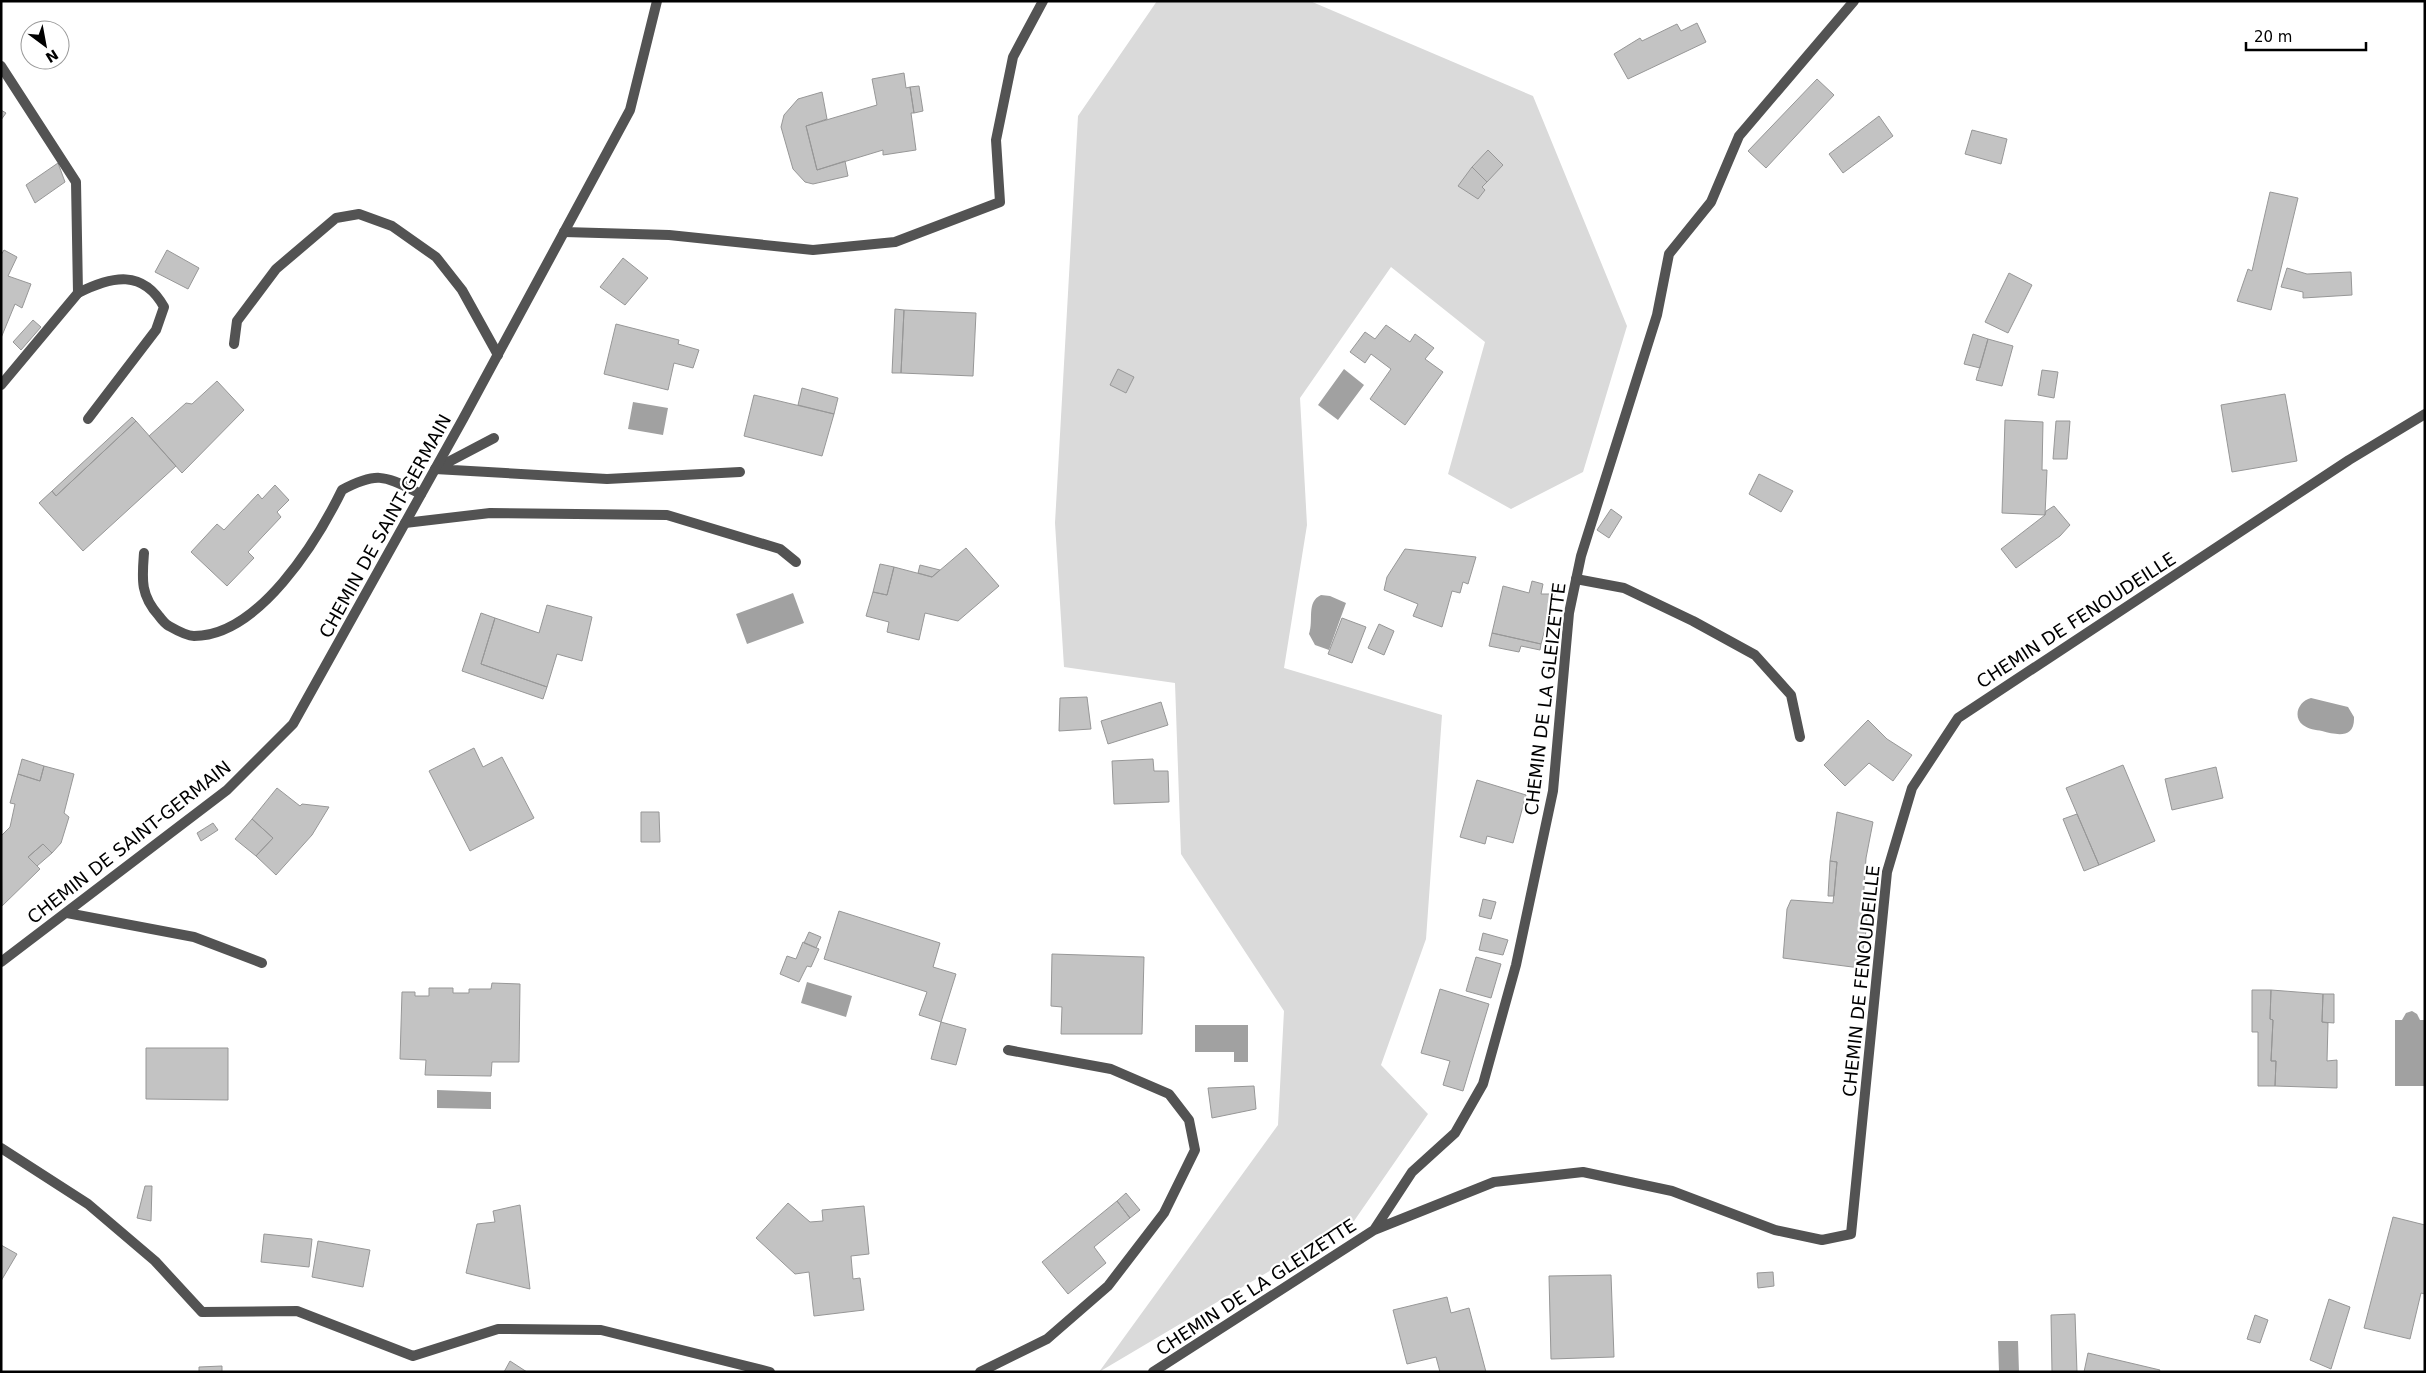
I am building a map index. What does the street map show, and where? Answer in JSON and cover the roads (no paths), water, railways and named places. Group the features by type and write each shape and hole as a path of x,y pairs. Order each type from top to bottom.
{"street":[{"name":"CHEMIN DE SAINT-GERMAIN","path":"1,962 227,790 293,724 498,355 630,110 657,1"},
{"path":"564,232 668,235 813,250 895,242 1000,202 996,140 1014,57 1043,1"},
{"name":"CHEMIN DE LA GLEIZETTE","path":"1153,1372 1374,1230 1412,1172 1455,1133 1483,1084 1516,965 1553,792 1570,614 1581,556 1657,315 1669,254 1711,202 1739,136 1854,1"},
{"path":"1,66 76,182 78,293"},
{"path":"234,344 237,321 276,269 336,218 359,214 392,226 436,257 462,290 498,355"},
{"path":"1,385 78,293 95,285 118,280 141,281 157,293 164,307 156,330 88,419"},
{"name":"CHEMIN DE FENOUDEILLE","path":"1374,1230 1494,1182 1583,1172 1672,1191 1775,1230 1822,1240 1851,1234 1887,872 1912,788 1958,718 2349,460 2425,414"},
{"path":"435,469 494,438"},
{"path":"435,469 607,479 740,472"},
{"path":"144,553 141,581 148,604 167,626 192,636 218,632 251,613 276,592 326,522 342,490 373,476 390,479 421,494"},
{"path":"405,523 490,513 667,514 780,549 796,562"},
{"path":"1576,579 1624,588 1693,621 1754,655 1791,695 1800,737"},
{"path":"67,912 194,937 262,963"},
{"path":"980,1372 1047,1339 1108,1286 1164,1213 1195,1150 1189,1120 1169,1094 1110,1068 1008,1050"},
{"path":"1,1148 88,1204 155,1261 202,1312 297,1311 413,1356 498,1329 601,1330 770,1372"}]}
